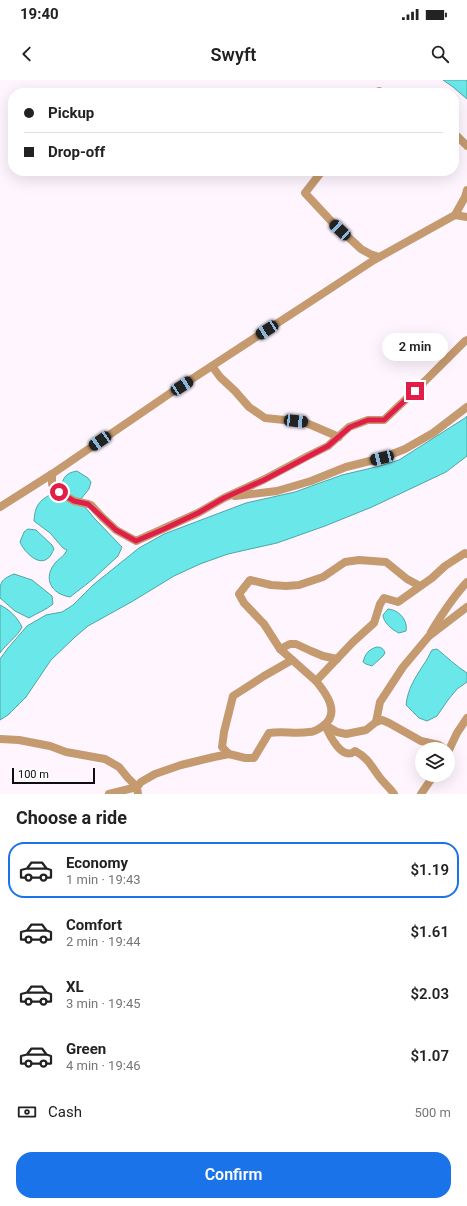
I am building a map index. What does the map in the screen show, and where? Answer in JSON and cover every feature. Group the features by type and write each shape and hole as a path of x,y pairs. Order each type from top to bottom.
{"street":[{"path":"459,138 467,146"},
{"path":"318,176 305,193 332,222 361,249 379,257"},
{"path":"0,506 52,474 325,291 379,257 455,215 467,190"},
{"path":"455,215 467,217"},
{"path":"52,474 52,484 59,492 74,501 88,504 116,530 136,541 198,513 224,498 264,480 328,446 350,427 368,420 384,420 467,340"},
{"path":"212,366 220,377 249,407 265,418 304,422 339,437"},
{"path":"224,498 277,491 311,481 346,467 382,458 405,449 433,433 467,407"},
{"path":"316,681 353,642 374,623 380,604 384,598 398,602 432,578 445,566 465,553 467,554"},
{"path":"137,791 141,782 155,774 181,765 229,754 245,758 254,758 269,732 309,732 317,730 325,725 330,719 332,710 328,698 316,681 280,648 264,624 244,603 239,594 250,580 271,585 299,585 323,577 345,562 359,560 386,562 407,579 420,586"},
{"path":"376,722 380,702 391,684 429,636 456,593 467,582"},
{"path":"429,636 467,607"},
{"path":"280,648 290,644 296,644 311,652 337,658"},
{"path":"229,754 222,747 224,732 233,696 292,660"},
{"path":"452,742 467,718"},
{"path":"325,725 337,732 346,734 366,730 376,722 382,720 426,742"},
{"path":"325,725 333,741 342,751 348,754 352,754 355,751 362,755 372,765 380,779 394,794"},
{"path":"0,739 19,740 50,746 66,752 106,759 119,767 137,791"},
{"path":"420,794 429,782"},
{"path":"109,794 137,791"}],"water":[{"path":"443,80 467,80 467,99 459,92 459,88 453,87"},
{"path":"467,416 467,456 446,472 372,507 325,526 277,543 228,554 200,564 174,576 88,626 51,660 26,697 8,715 0,720 0,659 8,648 27,626 46,615 62,612 73,605 93,585 139,548 164,534 246,503 295,492 342,475 399,460"},
{"path":"77,471 88,478 91,482 89,489 81,499 70,495 61,485 67,475"},
{"path":"55,492 85,507 122,547 118,556 92,580 70,597 58,593 54,589 49,579 52,568 67,550 63,548 50,533 34,521 39,503"},
{"path":"28,529 36,530 52,545 54,549 50,556 43,561 35,559 31,556 20,542 24,532"},
{"path":"14,574 32,580 52,596 53,604 29,618 15,611 0,598 0,588 3,580"},
{"path":"0,605 13,614 22,627 18,634 0,653"},
{"path":"388,609 396,611 402,616 406,623 406,631 399,633 386,623 383,615"},
{"path":"377,647 384,650 385,653 383,656 372,666 363,662 368,652"},
{"path":"437,649 467,673 467,682 457,689 437,716 427,721 419,718 406,705 410,688 432,650"}],"route":[{"path":"59,492 74,501 91,505 116,530 136,541 198,513 224,498 264,480 328,446 350,427 368,420 384,420 415,391"}]}
